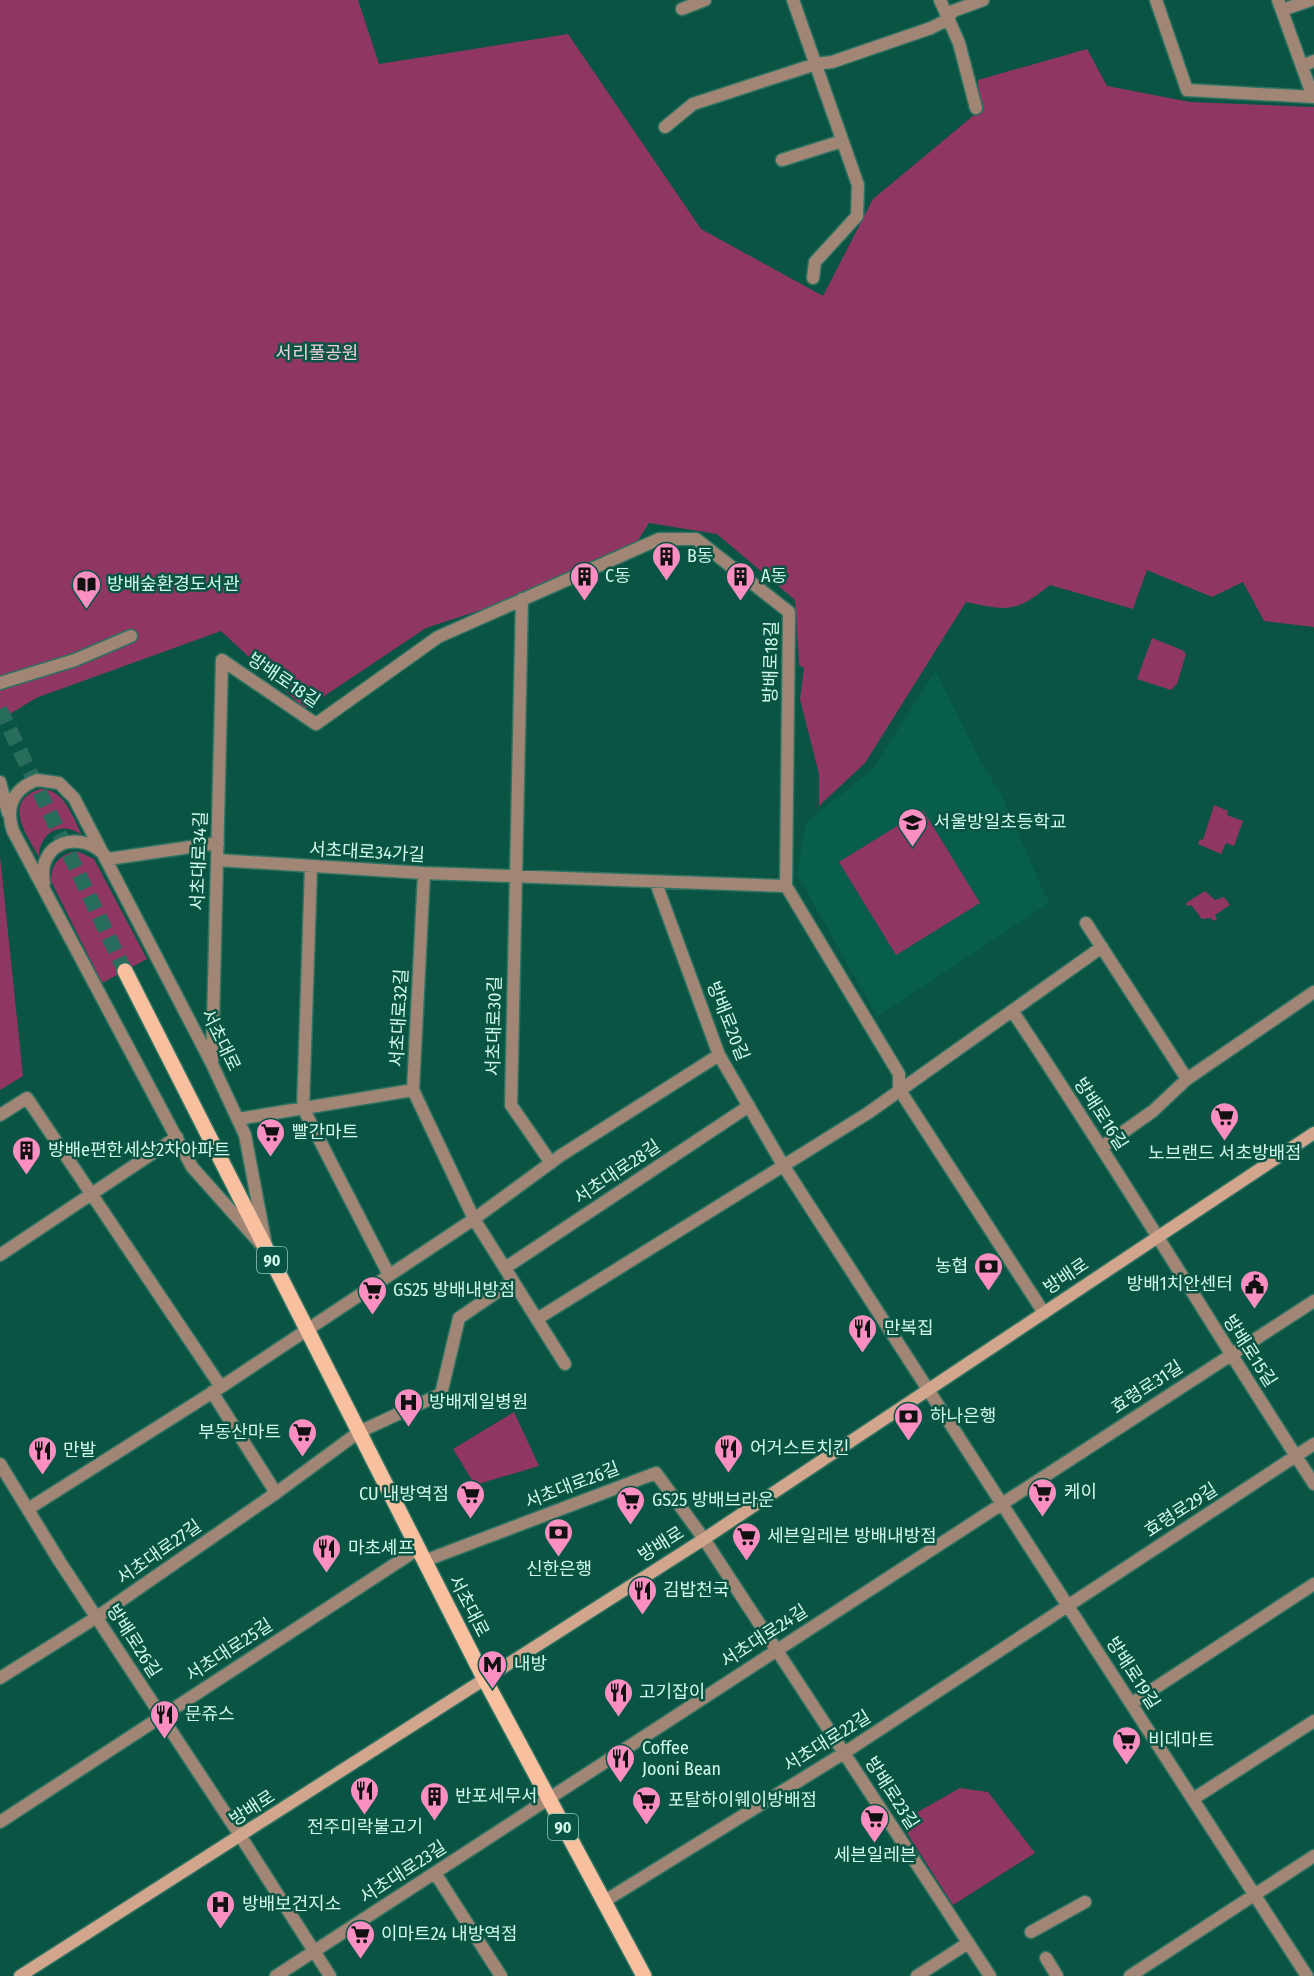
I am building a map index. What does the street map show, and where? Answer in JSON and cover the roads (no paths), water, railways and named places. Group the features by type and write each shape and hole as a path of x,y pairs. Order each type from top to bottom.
{"main road":[{"name":"서초대로","path":"125,970 484,1678 644,1976"},
{"name":"방배로","path":"20,1976 241,1837 484,1678 704,1539 1314,1132"}],"street":[{"path":"682,9 705,0"},
{"path":"793,0 858,185 857,216 815,262 813,278"},
{"path":"940,0 958,43 976,108"},
{"path":"665,128 693,104 816,64 832,62 931,28 947,20 953,11 983,0"},
{"path":"1156,0 1187,90 1314,97 1308,63 1280,5 1311,0"},
{"path":"782,160 843,141"},
{"name":"방배로18길","path":"222,660 316,724 438,637 659,539 696,539 789,612 786,886"},
{"path":"515,877 522,599"},
{"path":"0,683 75,660 130,636"},
{"name":"서초대로34길","path":"212,1065 222,660"},
{"name":"서초대로","path":"38,780 59,783 74,798 108,859 245,1135 267,1251 192,1167 10,821 9,810 18,790 38,780"},
{"path":"0,782 10,821"},
{"name":"서초대로","path":"47,892 43,882 46,860 61,845 82,841 92,844 108,859"},
{"path":"108,859 218,843"},
{"name":"서초대로34가길","path":"217,860 424,873 786,886"},
{"path":"311,867 303,1108 389,1275"},
{"name":"서초대로32길","path":"238,1119 413,1090 424,873"},
{"name":"서초대로30길","path":"515,877 511,1105 551,1163"},
{"name":"방배로20길","path":"656,883 719,1055 783,1165 927,1391"},
{"path":"786,886 900,1074 899,1089 1044,1313"},
{"path":"1086,923 1186,1079"},
{"path":"537,1319 868,1113 1102,947"},
{"path":"1102,1148 1153,1112 1186,1079 1314,992"},
{"name":"방배로16길","path":"1012,1012 1102,1148 1157,1237"},
{"path":"28,1509 217,1390 474,1219 551,1163 719,1055"},
{"path":"413,1090 474,1219 565,1364"},
{"path":"0,1115 27,1098 93,1195 217,1390 276,1493"},
{"name":"서초대로28길","path":"505,1268 748,1106"},
{"path":"0,1255 177,1137"},
{"name":"방배로15길","path":"1157,1237 1314,1484"},
{"path":"359,1432 441,1394 459,1318 513,1281"},
{"name":"효령로31길","path":"1000,1503 1314,1301"},
{"name":"방배로19길","path":"927,1391 1132,1703 1307,1976"},
{"name":"서초대로27길","path":"0,1678 97,1617 276,1493 359,1432"},
{"name":"효령로29길","path":"1067,1606 1314,1444"},
{"name":"방배로26길","path":"0,1464 330,1976"},
{"name":"서초대로26길","path":"421,1555 656,1473 704,1539"},
{"name":"서초대로24길","path":"548,1798 1000,1503"},
{"name":"방배로23길","path":"704,1539 990,1976"},
{"name":"서초대로25길","path":"0,1822 162,1716 421,1555"},
{"path":"1132,1703 1314,1584"},
{"name":"서초대로22길","path":"603,1902 844,1753 1067,1606"},
{"path":"1193,1799 1314,1721"},
{"name":"서초대로23길","path":"276,1976 548,1798"},
{"path":"1130,1976 1314,1856"},
{"path":"435,1873 501,1976"},
{"path":"1031,1932 1084,1902"},
{"path":"917,1976 968,1943"},
{"path":"1046,1958 1057,1976"}],"tunnel":[{"path":"0,709 125,971"}],"place":[{"name":"B동","path":"666,582"},
{"name":"C동","path":"584,602"},
{"name":"A동","path":"740,602"},
{"name":"방배숲환경도서관","path":"86,610"},
{"name":"서울방일초등학교","path":"913,848"},
{"name":"노브랜드 서초방배점","path":"1225,1142"},
{"name":"빨간마트","path":"271,1158"},
{"name":"방배e편한세상2차아파트","path":"27,1176"},
{"name":"농협","path":"989,1292"},
{"name":"방배1치안센터","path":"1254,1310"},
{"name":"GS25 방배내방점","path":"372,1316"},
{"name":"만복집","path":"863,1354"},
{"name":"방배제일병원","path":"408,1428"},
{"name":"하나은행","path":"909,1442"},
{"name":"부동산마트","path":"302,1458"},
{"name":"어거스트치킨","path":"729,1474"},
{"name":"만발","path":"42,1476"},
{"name":"케이","path":"1043,1518"},
{"name":"CU 내방역점","path":"470,1520"},
{"name":"GS25 방배브라운","path":"631,1526"},
{"name":"신한은행","path":"559,1558"},
{"name":"세븐일레븐 방배내방점","path":"746,1562"},
{"name":"마초셰프","path":"327,1574"},
{"name":"김밥천국","path":"642,1616"},
{"name":"내방","path":"493,1690"},
{"name":"고기잡이","path":"618,1718"},
{"name":"문쥬스","path":"164,1740"},
{"name":"비데마트","path":"1127,1766"},
{"name":"Coffee Jooni Bean","path":"621,1784"},
{"name":"전주미락불고기","path":"365,1816"},
{"name":"반포세무서","path":"434,1822"},
{"name":"포탈하이웨이방배점","path":"647,1826"},
{"name":"세븐일레븐","path":"875,1844"},
{"name":"방배보건지소","path":"221,1930"},
{"name":"이마트24 내방역점","path":"360,1960"}],"park label":[{"name":"서리풀공원","path":"317,353"}]}
